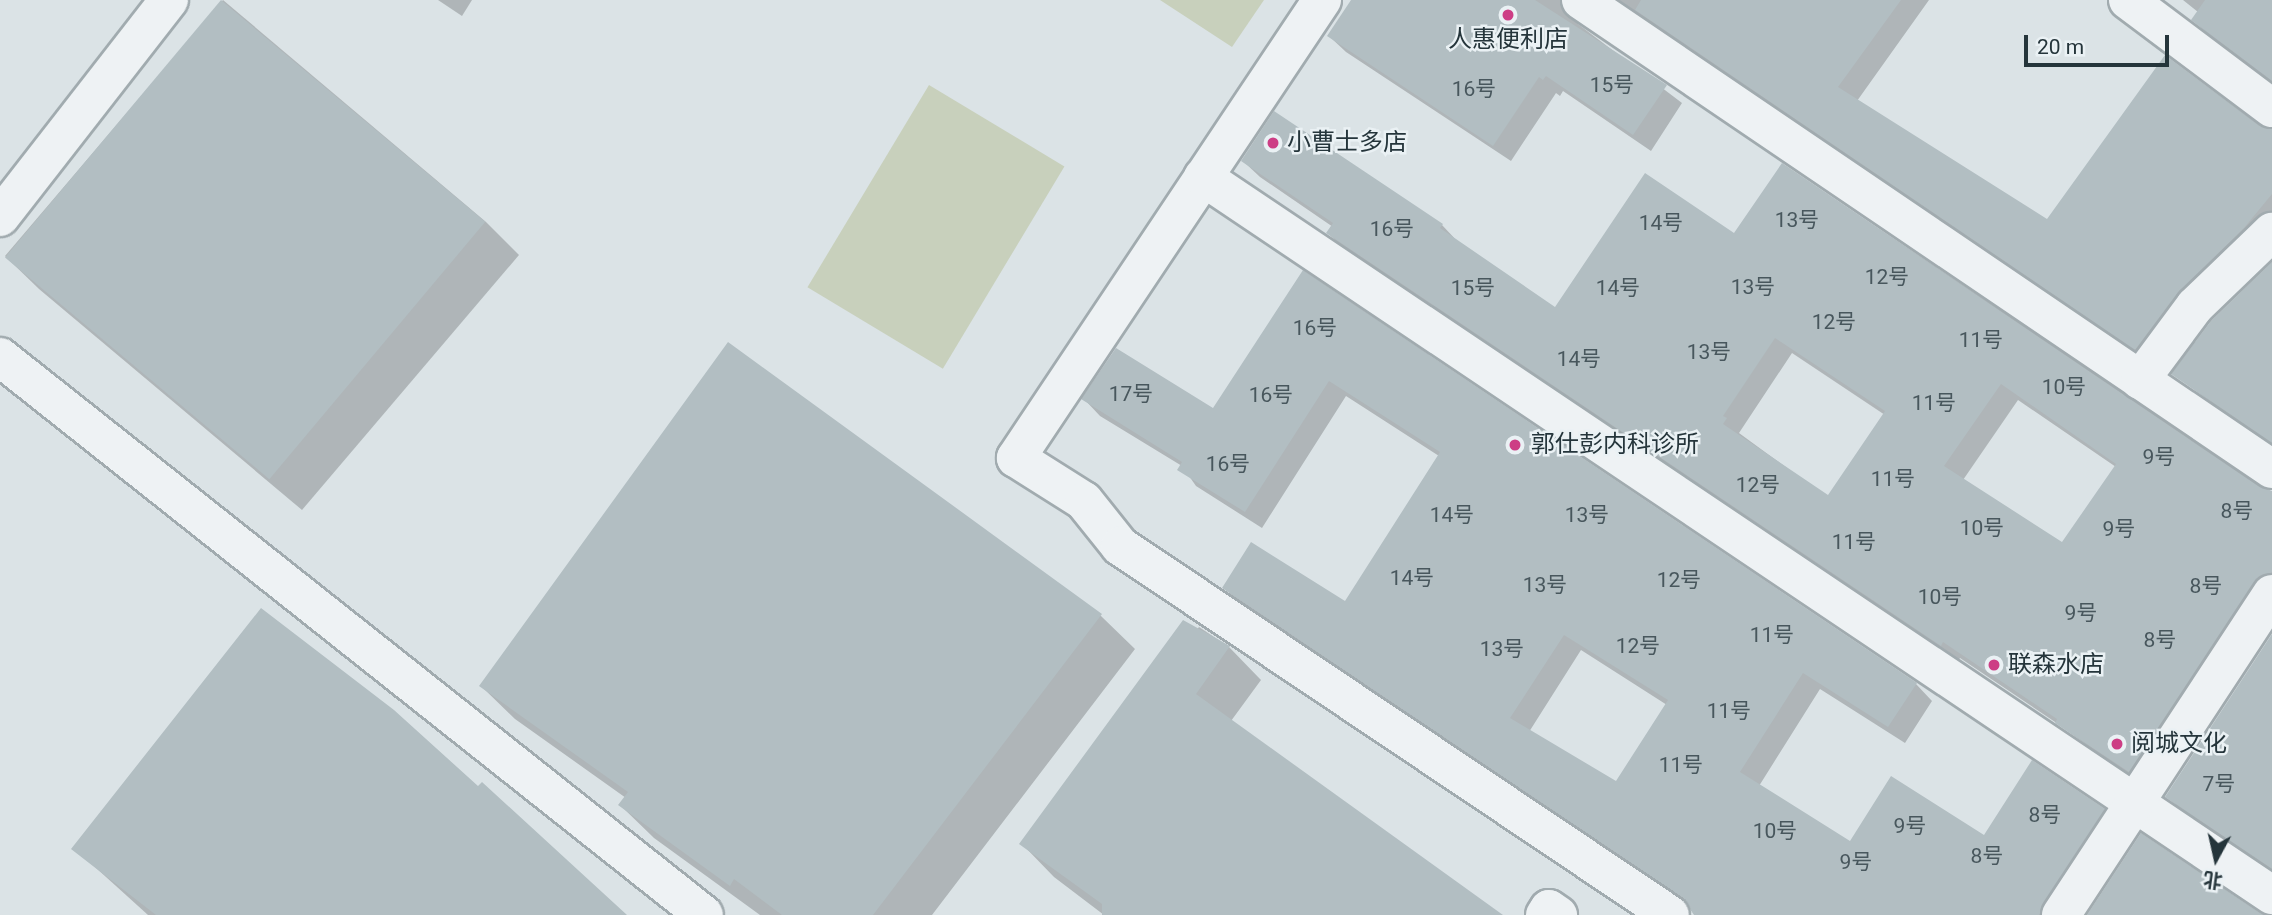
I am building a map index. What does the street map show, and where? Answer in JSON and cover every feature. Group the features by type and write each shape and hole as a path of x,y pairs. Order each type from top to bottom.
{"street":[{"path":"0,217 169,0"},
{"path":"1322,0 1016,458 1084,501 1120,546 1670,915"},
{"path":"1581,0 2272,469"},
{"path":"2128,0 2272,108"},
{"path":"1203,177 2272,895"},
{"path":"2140,380 2195,306 2272,232"},
{"path":"0,357 704,915"},
{"path":"2061,915 2272,594"},
{"path":"1545,915 1549,909 1558,915"}],"green space":[{"path":"1160,0 1264,0 1232,47"},
{"path":"929,85 1064,166 943,369 807,287"}],"building":[{"path":"221,0 485,222 269,479 5,257"},
{"path":"1351,0 1535,0 1667,85 1633,135 1546,76 1543,80 1539,77 1493,146 1327,36"},
{"path":"1641,0 1901,0 1838,87 2047,219 2165,55 2259,125 2272,129 2272,194 2244,228 2178,293 2135,350 1635,10"},
{"path":"2205,0 2272,0 2272,81 2191,20"},
{"path":"1274,111 1443,224 1440,228 1555,307 1645,173 1734,233 1782,163 2260,487 2272,491 2272,572 2254,582 2129,772 2055,723 2057,719 1943,642 1941,646 1326,233 1333,223 1241,161","holes":["1775,338 1885,411 1828,495 1723,424 1727,418 1723,416","2001,384 2116,464 2062,542 1944,466"]},
{"path":"2272,262 2272,443 2171,374 2211,321"},
{"path":"1303,270 1917,683 1888,727 1803,673 1740,772 1850,841 1891,776 1984,835 2032,760 2105,809 2039,915 1694,915 1682,897 1222,588 1251,542 1345,601 1440,452 1329,381 1245,512 1177,470 1182,462 1081,399 1116,348 1213,408","holes":["1564,635 1668,700 1616,781 1510,718"]},
{"path":"728,342 1102,614 873,915 782,915 734,879 730,886 618,805 628,792 479,686"},
{"path":"261,608 394,710 478,786 482,782 627,915 156,915 71,849"},
{"path":"1183,620 1230,646 1196,694 1503,915 1102,915 1102,904 1019,844"},
{"path":"2272,634 2272,869 2165,797"},
{"path":"2141,833 2260,913 2265,915 2087,915"}],"place":[{"name":"人惠便利店","path":"1508,15"},
{"name":"小曹士多店","path":"1273,143"},
{"name":"郭仕彭内科诊所","path":"1515,445"},
{"name":"联森水店","path":"1994,665"},
{"name":"阅城文化","path":"2117,744"}]}
